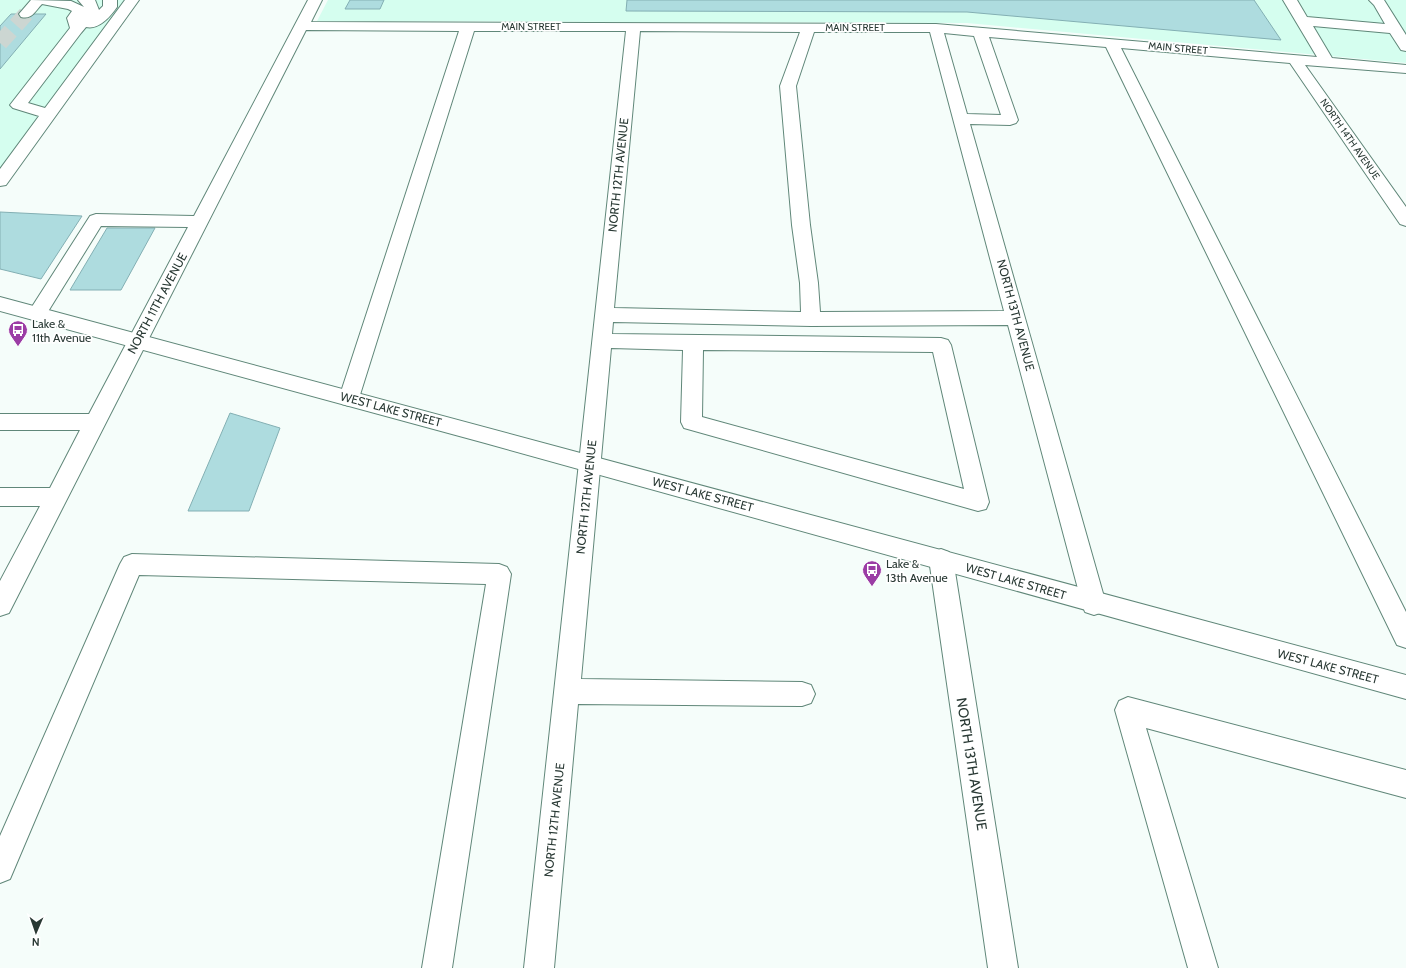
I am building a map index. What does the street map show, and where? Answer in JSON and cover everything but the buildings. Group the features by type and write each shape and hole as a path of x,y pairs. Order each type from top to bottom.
{"street":[{"path":"49,114 18,105 76,30 93,11 88,0 85,0"},
{"path":"76,30 98,20 110,7 110,0"},
{"path":"0,180 132,0"},
{"name":"NORTH 11TH AVENUE","path":"0,605 315,0"},
{"path":"1290,0 1326,62"},
{"path":"1376,0 1379,2 1406,47"},
{"path":"40,4 71,5 80,10 74,18 76,30"},
{"path":"1302,21 1395,29"},
{"name":"MAIN STREET","path":"301,26 936,28 1294,58 1406,69"},
{"path":"349,398 468,26"},
{"name":"NORTH 12TH AVENUE","path":"539,968 633,26"},
{"path":"809,27 788,86 801,225 809,283 811,319"},
{"name":"NORTH 13TH AVENUE","path":"936,28 1094,604"},
{"path":"961,119 1010,120 980,32"},
{"path":"1111,43 1406,637"},
{"name":"NORTH 14TH AVENUE","path":"1294,58 1406,220"},
{"path":"37,313 96,220 200,222"},
{"name":"WEST LAKE STREET","path":"0,304 138,340 941,559 1094,604 1406,687"},
{"path":"604,315 811,319 1016,318"},
{"path":"601,341 941,345 978,502 691,422 693,343"},
{"path":"0,422 95,422"},
{"path":"0,497 56,497"},
{"name":"NORTH 13TH AVENUE","path":"941,559 1003,968"},
{"path":"0,870 132,564 499,574 437,968"},
{"path":"566,691 802,694"},
{"path":"1203,968 1128,710 1406,784"}],"shaded area":[{"path":"0,0 137,0 0,178"},
{"path":"328,0 1406,0 1406,63 967,23 317,21"}],"tunnel":[{"path":"0,43 26,14"}],"place":[{"name":"Lake & 11th Avenue","path":"18,347"},
{"name":"Lake & 13th Avenue","path":"872,587"}]}
